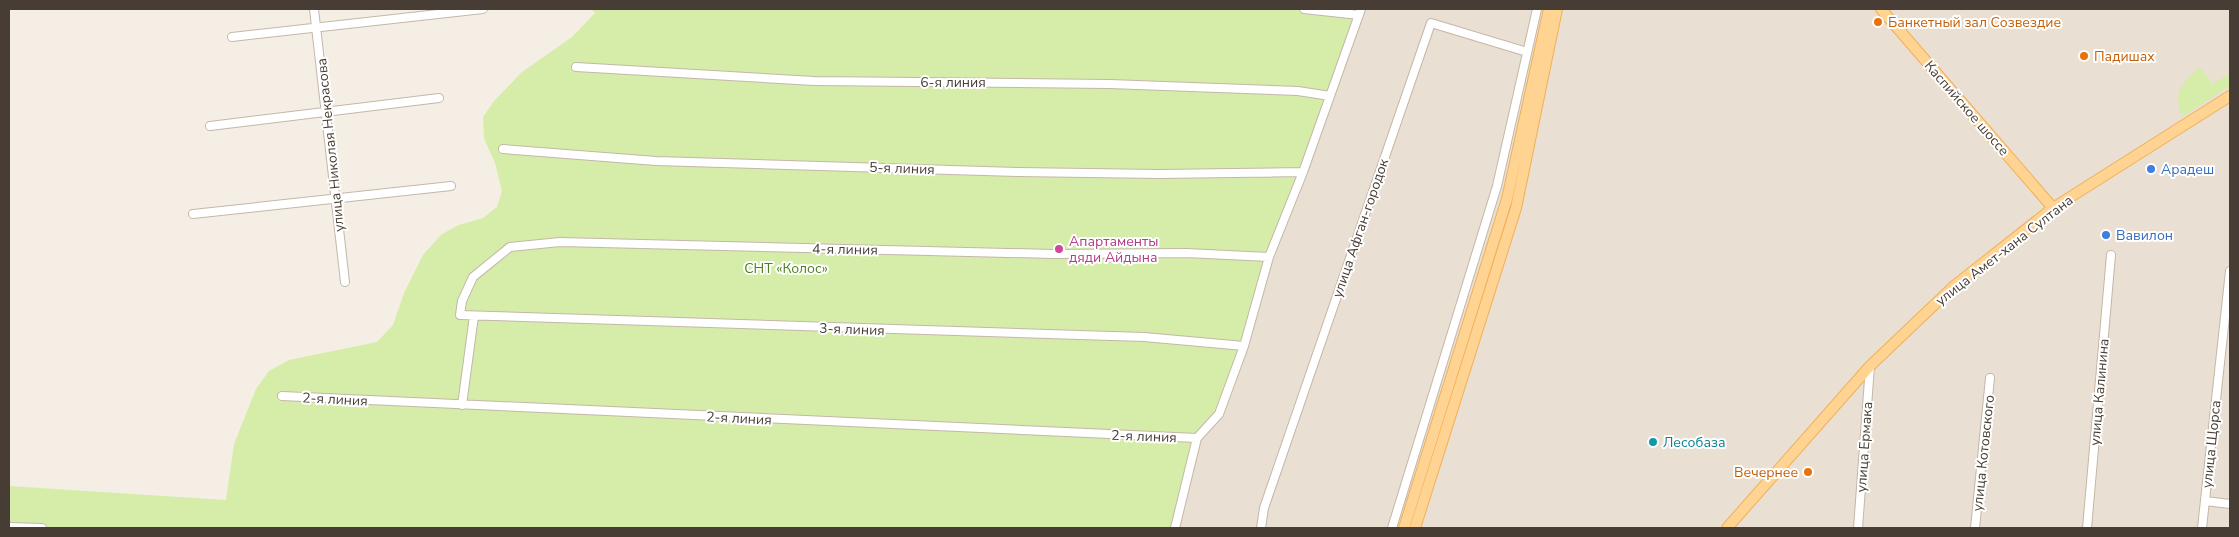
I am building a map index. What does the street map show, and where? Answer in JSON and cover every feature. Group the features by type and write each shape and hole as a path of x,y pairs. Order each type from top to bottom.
{"main road":[{"path":"1404,528 1507,199 1548,9"},
{"path":"1415,528 1516,208 1557,9"},
{"name":"Каспийское шоссе","path":"1881,9 2053,208"},
{"name":"улица Амет-хана Султана","path":"1727,528 1870,366 1953,287 2053,208 2230,96"}],"street":[{"name":"улица Николая Некрасова","path":"314,9 345,282"},
{"path":"232,37 483,9"},
{"path":"1175,528 1197,438 1219,414 1244,346 1269,257 1303,172 1360,12 1304,9"},
{"path":"1392,528 1497,186 1537,9"},
{"name":"улица Афган-городок","path":"1261,528 1267,499 1431,23 1527,52"},
{"name":"6-я линия","path":"576,67 814,81 1110,84 1298,91 1330,96"},
{"path":"210,126 439,98"},
{"name":"5-я линия","path":"503,149 656,161 1007,172 1159,174 1303,172"},
{"path":"193,214 451,186"},
{"name":"4-я линия","path":"460,315 462,301 473,277 510,248 560,242 1053,254 1186,253 1269,257"},
{"name":"улица Калинина","path":"2087,528 2111,255"},
{"name":"улица Щорса","path":"2202,528 2230,271"},
{"name":"3-я линия","path":"460,315 1144,337 1244,346"},
{"path":"462,405 474,316"},
{"name":"улица Ермака","path":"1858,528 1870,366"},
{"name":"улица Котовского","path":"1975,528 1990,378"},
{"name":"2-я линия","path":"282,396 1197,438"},
{"path":"2205,501 2230,504"},
{"path":"9,527 42,528"}],"shaded area":[{"path":"1359,9 2230,9 2230,528 1173,528 1197,432 1211,418 1264,264"}],"green space":[{"name":"СНТ «Колос»","path":"591,9 1359,9 1264,264 1226,389 1218,409 1197,432 1173,528 9,528 9,486 226,500 234,444 256,389 269,371 289,360 377,342 393,325 404,293 423,255 442,234 459,225 483,218 497,207 502,191 495,163 484,138 483,117 494,101 522,72 572,37 595,13"},
{"path":"2200,67 2212,84 2230,73 2230,86 2182,117 2178,101 2180,89"}],"place":[{"name":"Банкетный зал Созвездие","path":"1878,22"},
{"name":"Падишах","path":"2084,56"},
{"name":"Арадеш","path":"2151,169"},
{"name":"Вавилон","path":"2106,235"},
{"name":"Апартаменты дяди Айдына","path":"1059,249"},
{"name":"Лесобаза","path":"1653,442"},
{"name":"Вечернее","path":"1808,472"}]}
